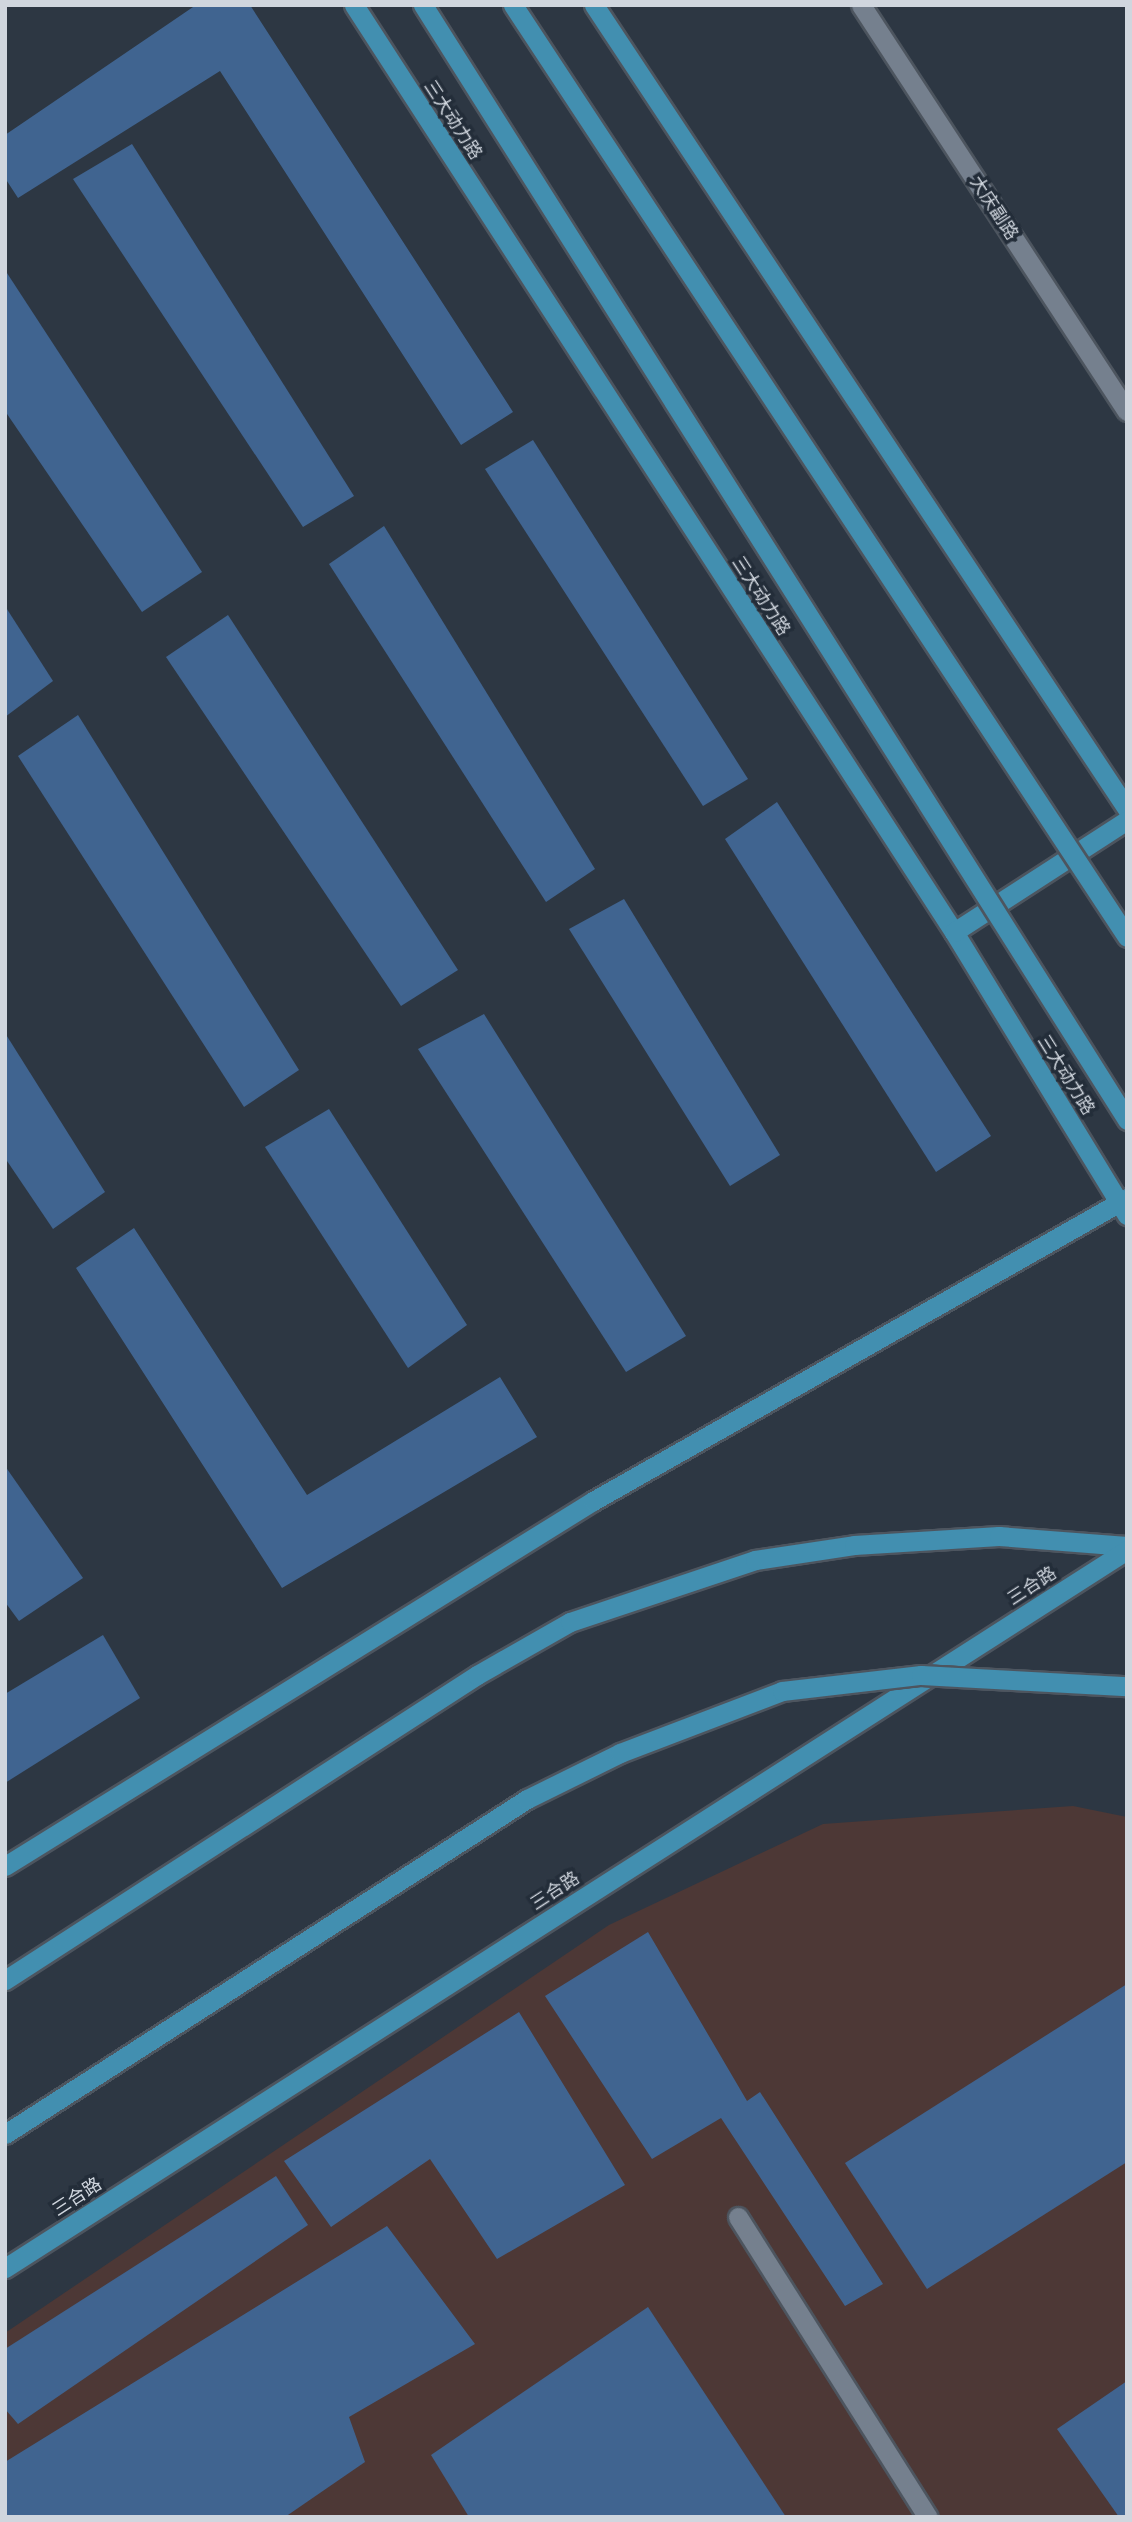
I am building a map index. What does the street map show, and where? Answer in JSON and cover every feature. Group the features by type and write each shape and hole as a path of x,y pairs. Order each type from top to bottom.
{"highway":[{"name":"三大动力路","path":"354,5 954,932 1124,1205"},
{"path":"423,5 1127,1120"},
{"path":"513,5 1127,937"},
{"path":"594,5 1127,809"},
{"path":"954,932 1127,820"},
{"path":"5,1866 593,1501 1124,1205"},
{"path":"5,1980 477,1675 570,1622 755,1560 853,1545 999,1536 1127,1548"},
{"name":"三合路","path":"5,2268 1127,1548"},
{"path":"5,2134 527,1799 620,1753 782,1691 921,1675 1127,1686"}],"street":[{"name":"大庆副路","path":"862,5 1127,411"},
{"path":"738,2217 928,2517"}],"shaded area":[{"path":"1073,1806 1127,1817 1127,2517 5,2517 5,2333 609,1925 823,1824"}],"building":[{"path":"196,5 250,5 513,412 461,445 220,71 18,198 5,178 5,135"},
{"path":"132,144 354,496 303,527 73,179"},
{"path":"5,270 202,572 142,612 5,411"},
{"path":"533,440 748,779 703,806 485,469"},
{"path":"384,526 595,869 546,902 329,564"},
{"path":"5,606 53,681 5,717"},
{"path":"228,615 458,970 401,1006 166,657"},
{"path":"78,715 299,1070 244,1107 18,756"},
{"path":"777,802 991,1136 936,1172 725,839"},
{"path":"624,899 780,1155 730,1186 569,929"},
{"path":"484,1014 686,1336 626,1372 418,1049"},
{"path":"5,1033 105,1192 53,1229 5,1158"},
{"path":"329,1109 467,1325 408,1368 265,1147"},
{"path":"134,1228 307,1495 500,1377 537,1437 282,1588 76,1268"},
{"path":"5,1466 83,1578 19,1621 5,1602"},
{"path":"103,1635 140,1698 5,1783 5,1694"},
{"path":"648,1932 747,2101 760,2092 883,2284 845,2306 721,2118 652,2159 545,1996"},
{"path":"1127,1984 1127,2162 927,2289 845,2163"},
{"path":"519,2012 625,2185 497,2259 430,2159 331,2227 284,2161"},
{"path":"276,2176 308,2225 18,2424 5,2409 5,2349"},
{"path":"387,2226 475,2344 349,2417 365,2462 285,2517 5,2517 5,2462"},
{"path":"648,2307 786,2517 469,2517 431,2455"},
{"path":"1127,2381 1127,2517 1119,2517 1057,2429"}]}
